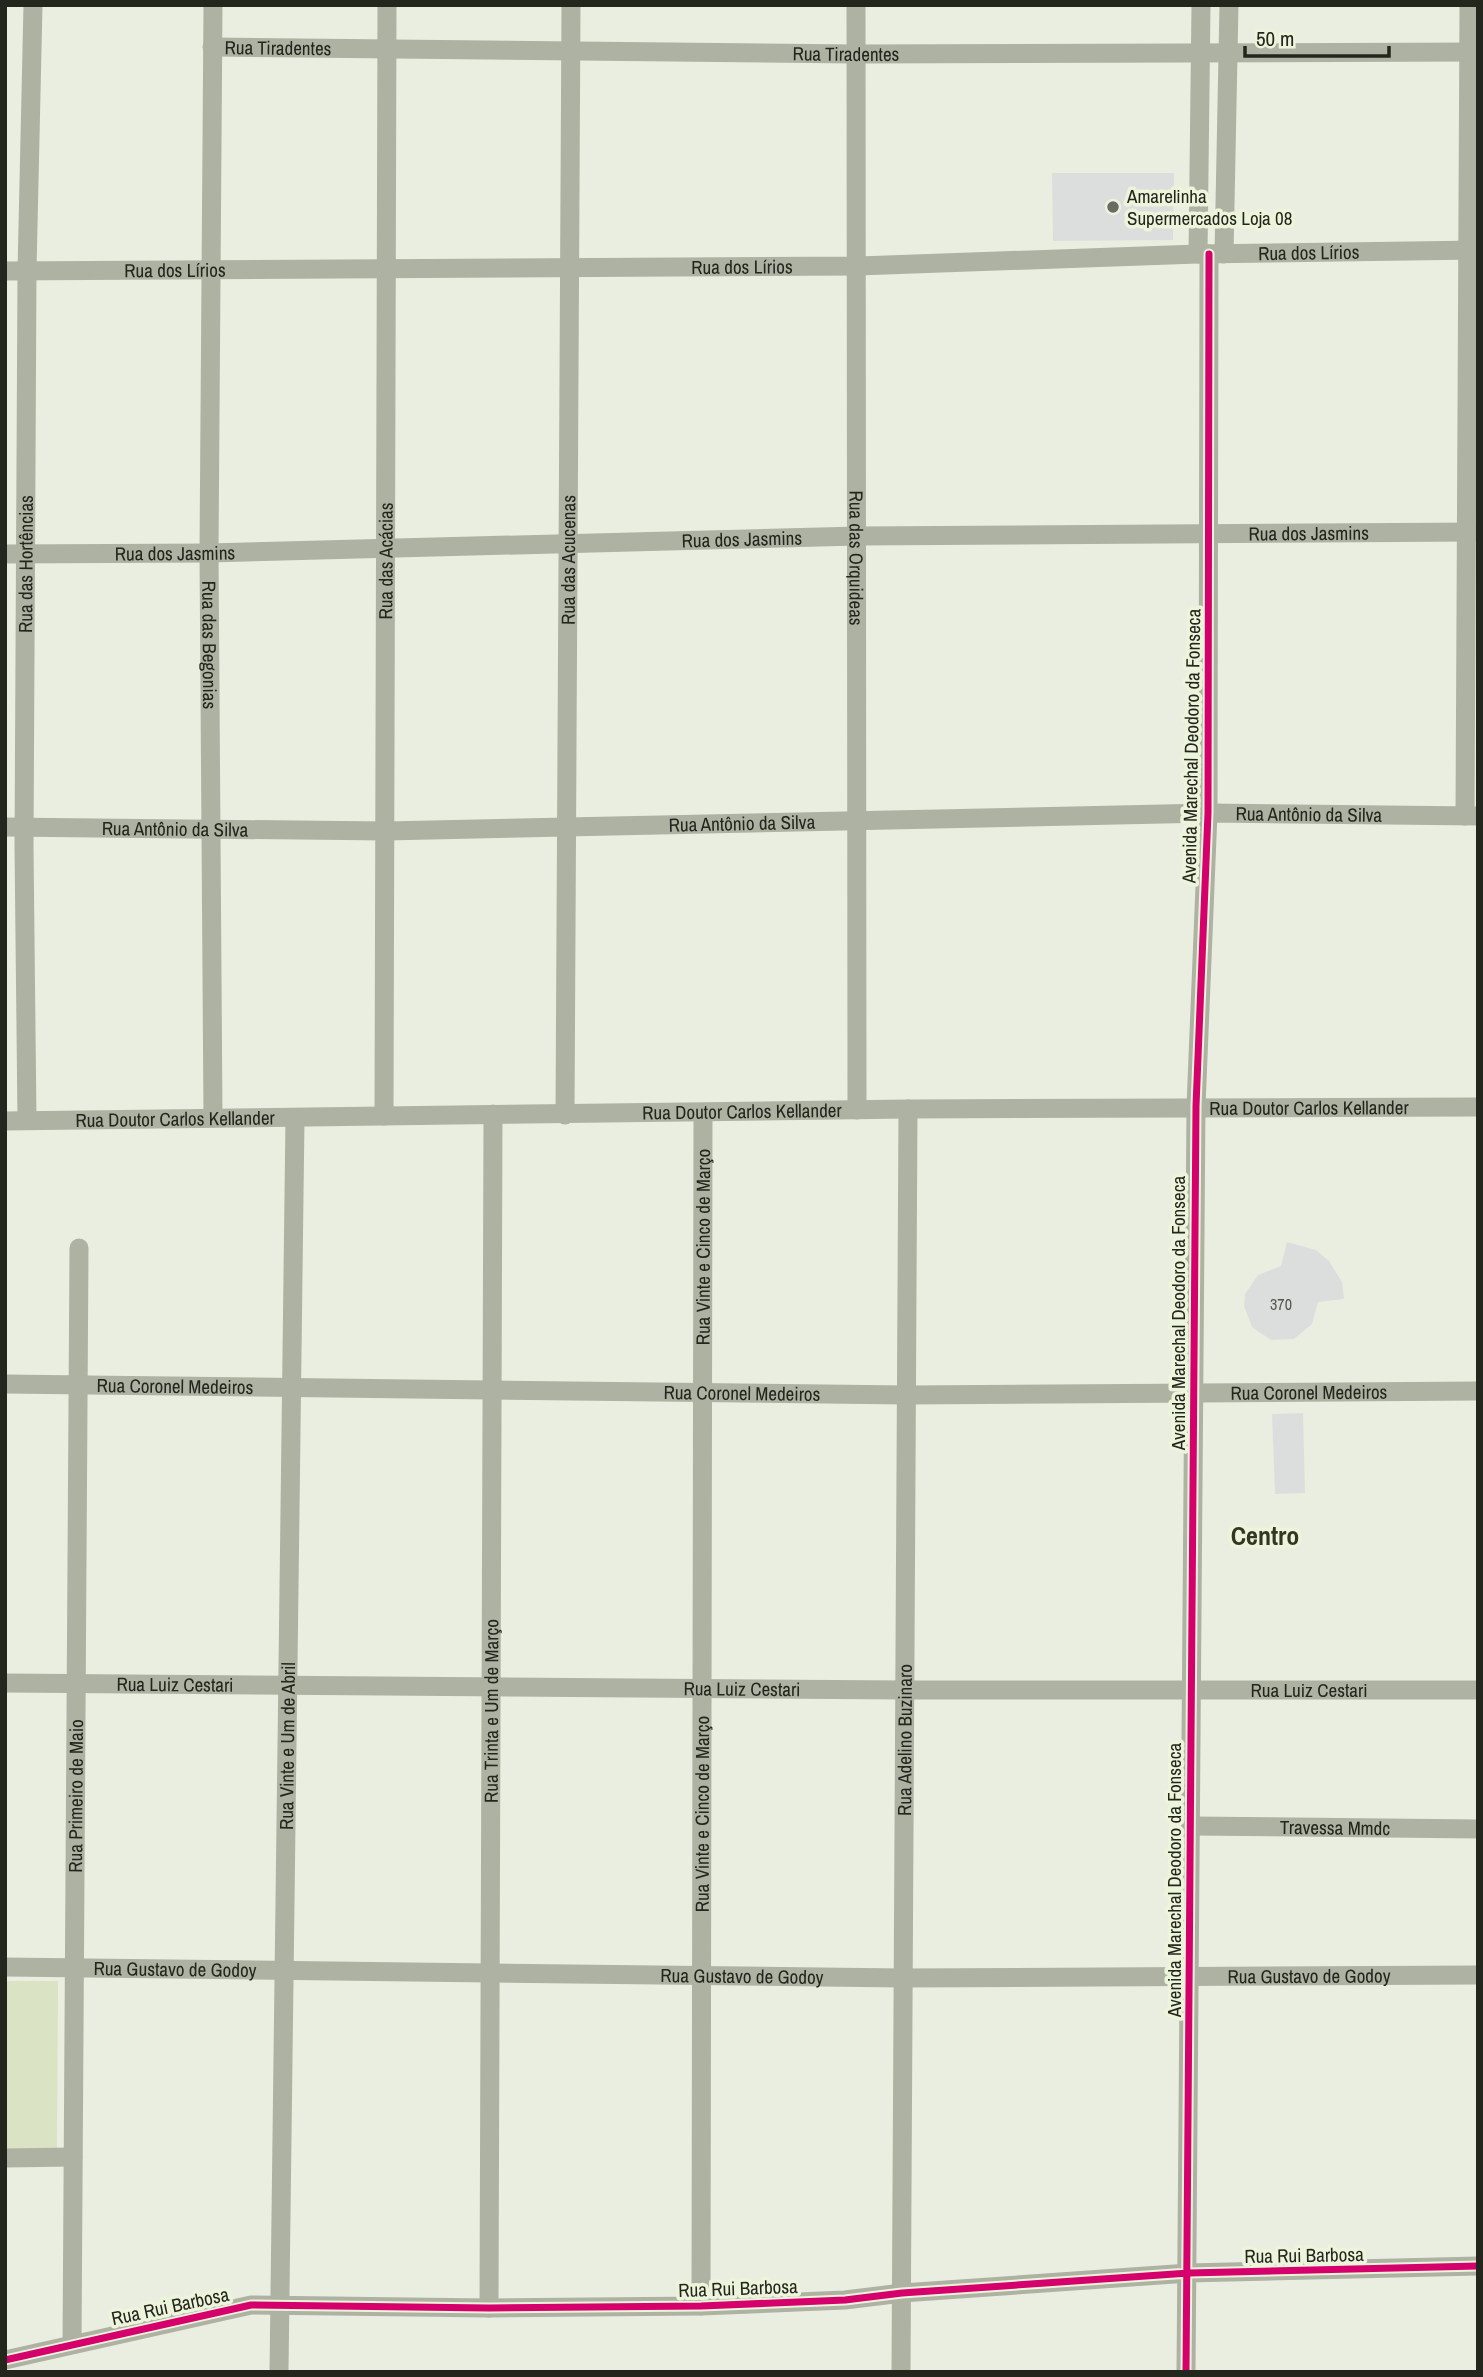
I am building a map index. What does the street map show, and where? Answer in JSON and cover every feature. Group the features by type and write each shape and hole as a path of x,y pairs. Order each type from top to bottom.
{"street":[{"name":"Rua das Hortências","path":"27,1120 15,826 26,554 27,271 33,5"},
{"name":"Rua das Begonias","path":"213,5 209,553 213,1118"},
{"name":"Rua das Acácias","path":"384,1116 387,5"},
{"name":"Rua das Acucenas","path":"565,1115 571,5"},
{"name":"Rua das Orquideas","path":"856,5 858,1110"},
{"name":"Avenida Marechal Deodoro da Fonseca","path":"1186,2372 1189,2273 1196,1106 1208,813 1210,533 1210,254 1200,52 1201,5"},
{"name":"Avenida Marechal Deodoro da Fonseca","path":"1210,254 1228,51 1229,5"},
{"path":"1469,5 1474,51 1471,816"},
{"name":"Rua Tiradentes","path":"212,47 856,54 1474,51"},
{"name":"Rua dos Lírios","path":"5,271 858,266 1210,254 1473,250"},
{"name":"Rua dos Jasmins","path":"5,554 209,553 858,536 1472,532"},
{"name":"Rua Antônio da Silva","path":"15,826 211,831 386,831 1208,813 1471,816"},
{"name":"Rua Doutor Carlos Kellander","path":"5,1121 1196,1106 1478,1107"},
{"name":"Rua Adelino Buzinaro","path":"901,2372 908,1109"},
{"name":"Rua Vinte e Cinco de Março","path":"701,2306 703,1114"},
{"name":"Rua Trinta e Um de Março","path":"489,2308 493,1115"},
{"name":"Rua Vinte e Um de Abril","path":"279,2372 295,1118"},
{"name":"Rua Primeiro de Maio","path":"72,2344 72,1968 79,1248"},
{"name":"Rua Coronel Medeiros","path":"5,1384 291,1390 907,1395 1478,1391"},
{"name":"Rua Luiz Cestari","path":"5,1684 905,1690 1478,1690"},
{"name":"Travessa Mmdc","path":"1191,1826 1478,1829"},
{"name":"Rua Gustavo de Godoy","path":"5,1967 903,1978 1478,1975"},
{"path":"5,2158 73,2157"},
{"name":"Rua Rui Barbosa","path":"5,2360 218,2310 280,2303 489,2308 701,2306 845,2300 902,2293 1189,2273 1478,2266"}],"green space":[{"path":"5,1981 58,1981 57,2150 5,2149"}],"building":[{"name":"Amarelinha Supermercados Loja 08","path":"1052,173 1174,173 1173,240 1053,241"},
{"path":"1287,1242 1316,1250 1329,1261 1342,1282 1344,1299 1318,1302 1312,1324 1294,1339 1271,1340 1252,1327 1244,1306 1245,1294 1258,1275 1281,1266"},
{"path":"1303,1413 1305,1493 1275,1494 1272,1414"}],"cycle path":[{"path":"1186,2372 1196,1106 1208,813 1209,254"},
{"path":"5,2360 251,2305 489,2308 701,2306 845,2300 902,2293 1189,2273 1478,2266"}],"place":[{"name":"Amarelinha Supermercados Loja 08","path":"1113,207"}],"district":[{"name":"Centro","path":"1265,1536"}]}
